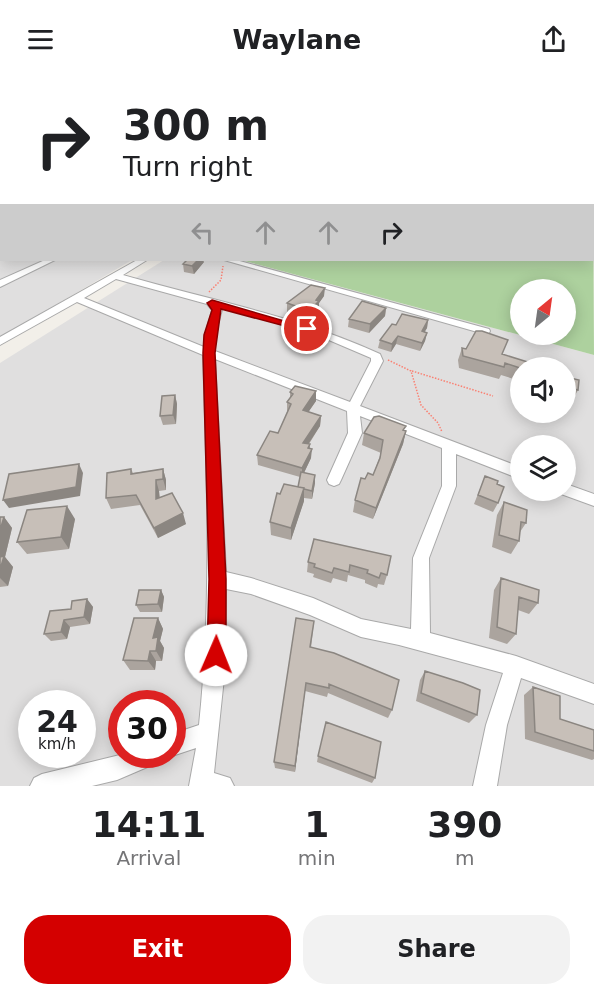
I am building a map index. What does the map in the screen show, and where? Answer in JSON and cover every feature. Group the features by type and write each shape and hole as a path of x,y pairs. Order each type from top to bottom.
{"street":[{"path":"0,284 49,261"},
{"path":"0,342 141,261"},
{"path":"232,261 485,331"},
{"path":"115,276 307,329 352,344 376,356 377,361 353,408 355,433 334,480"},
{"path":"76,298 209,353 510,469"},
{"path":"208,785 207,733 216,655 218,579 209,353 210,335 217,310 212,303"},
{"path":"420,641 421,558 449,486 444,444"},
{"path":"576,494 594,500"},
{"path":"218,579 261,589 361,628 516,666 594,694"},
{"path":"485,786 495,726 516,666"},
{"path":"186,740 207,733"},
{"path":"42,786 119,768"}],"path":[{"path":"212,303 214,299 209,292 221,280 222,261"},
{"path":"376,356 411,370 493,396"},
{"path":"411,370 421,405 442,429 444,444"}],"shaded area":[{"path":"0,261 130,261 0,338"},
{"path":"162,261 245,261 510,332 510,345 557,345 594,355 594,786 0,786 0,363"}],"green space":[{"path":"245,261 593,261 594,355 557,345 576,345 576,279 510,279 510,332"}],"building":[{"path":"186,261 197,261 192,266 183,264"},
{"path":"311,285 325,288 316,300 319,301 312,308 306,306 304,309 287,303"},
{"path":"362,301 386,308 370,324 349,319"},
{"path":"402,314 428,320 422,331 427,333 422,343 398,336 392,344 380,340 392,324 396,325"},
{"path":"476,331 508,340 502,354 512,357 510,365 505,363 504,367 463,356 462,348 466,349"},
{"path":"576,379 579,380 578,390 576,390"},
{"path":"295,386 316,391 303,410 321,416 303,443 310,444 308,448 312,449 302,468 257,455 270,431 278,433 291,404 287,402 293,394 290,392"},
{"path":"175,395 173,415 160,416 162,396"},
{"path":"379,416 406,426 403,430 406,431 376,508 355,500 361,478 365,479 368,473 373,475 380,458 383,440 364,433 374,417"},
{"path":"79,464 76,487 3,500 9,474"},
{"path":"131,469 131,474 163,469 163,479 156,480 156,499 172,493 183,513 154,528 136,495 106,498 107,473"},
{"path":"301,472 315,475 312,491 298,487"},
{"path":"485,476 498,481 497,484 504,487 498,503 478,495"},
{"path":"284,484 304,488 291,528 270,522 277,493 280,494"},
{"path":"504,502 527,510 526,523 521,522 519,541 499,535"},
{"path":"67,506 61,537 17,542 27,510"},
{"path":"0,517 4,517 0,530"},
{"path":"314,539 391,556 387,575 381,573 379,578 367,573 368,570 350,565 349,572 334,568 332,573 314,567 315,564 308,562"},
{"path":"4,556 0,570 0,557"},
{"path":"501,578 539,590 538,603 519,597 516,634 497,627"},
{"path":"139,590 161,590 158,604 136,605"},
{"path":"87,599 84,617 64,620 61,632 44,634 50,611 71,609 72,601"},
{"path":"134,618 158,618 153,638 158,637 156,651 150,651 148,661 123,660"},
{"path":"296,618 314,621 310,647 334,653 399,680 392,710 329,684 329,688 306,683 295,766 274,762"},
{"path":"425,671 480,690 477,715 421,693"},
{"path":"533,687 560,696 560,719 594,730 594,751 535,732"},
{"path":"326,722 381,742 375,778 318,756"}],"route":[{"path":"216,655 218,579 209,353 210,335 217,310 212,303 307,329"}]}
